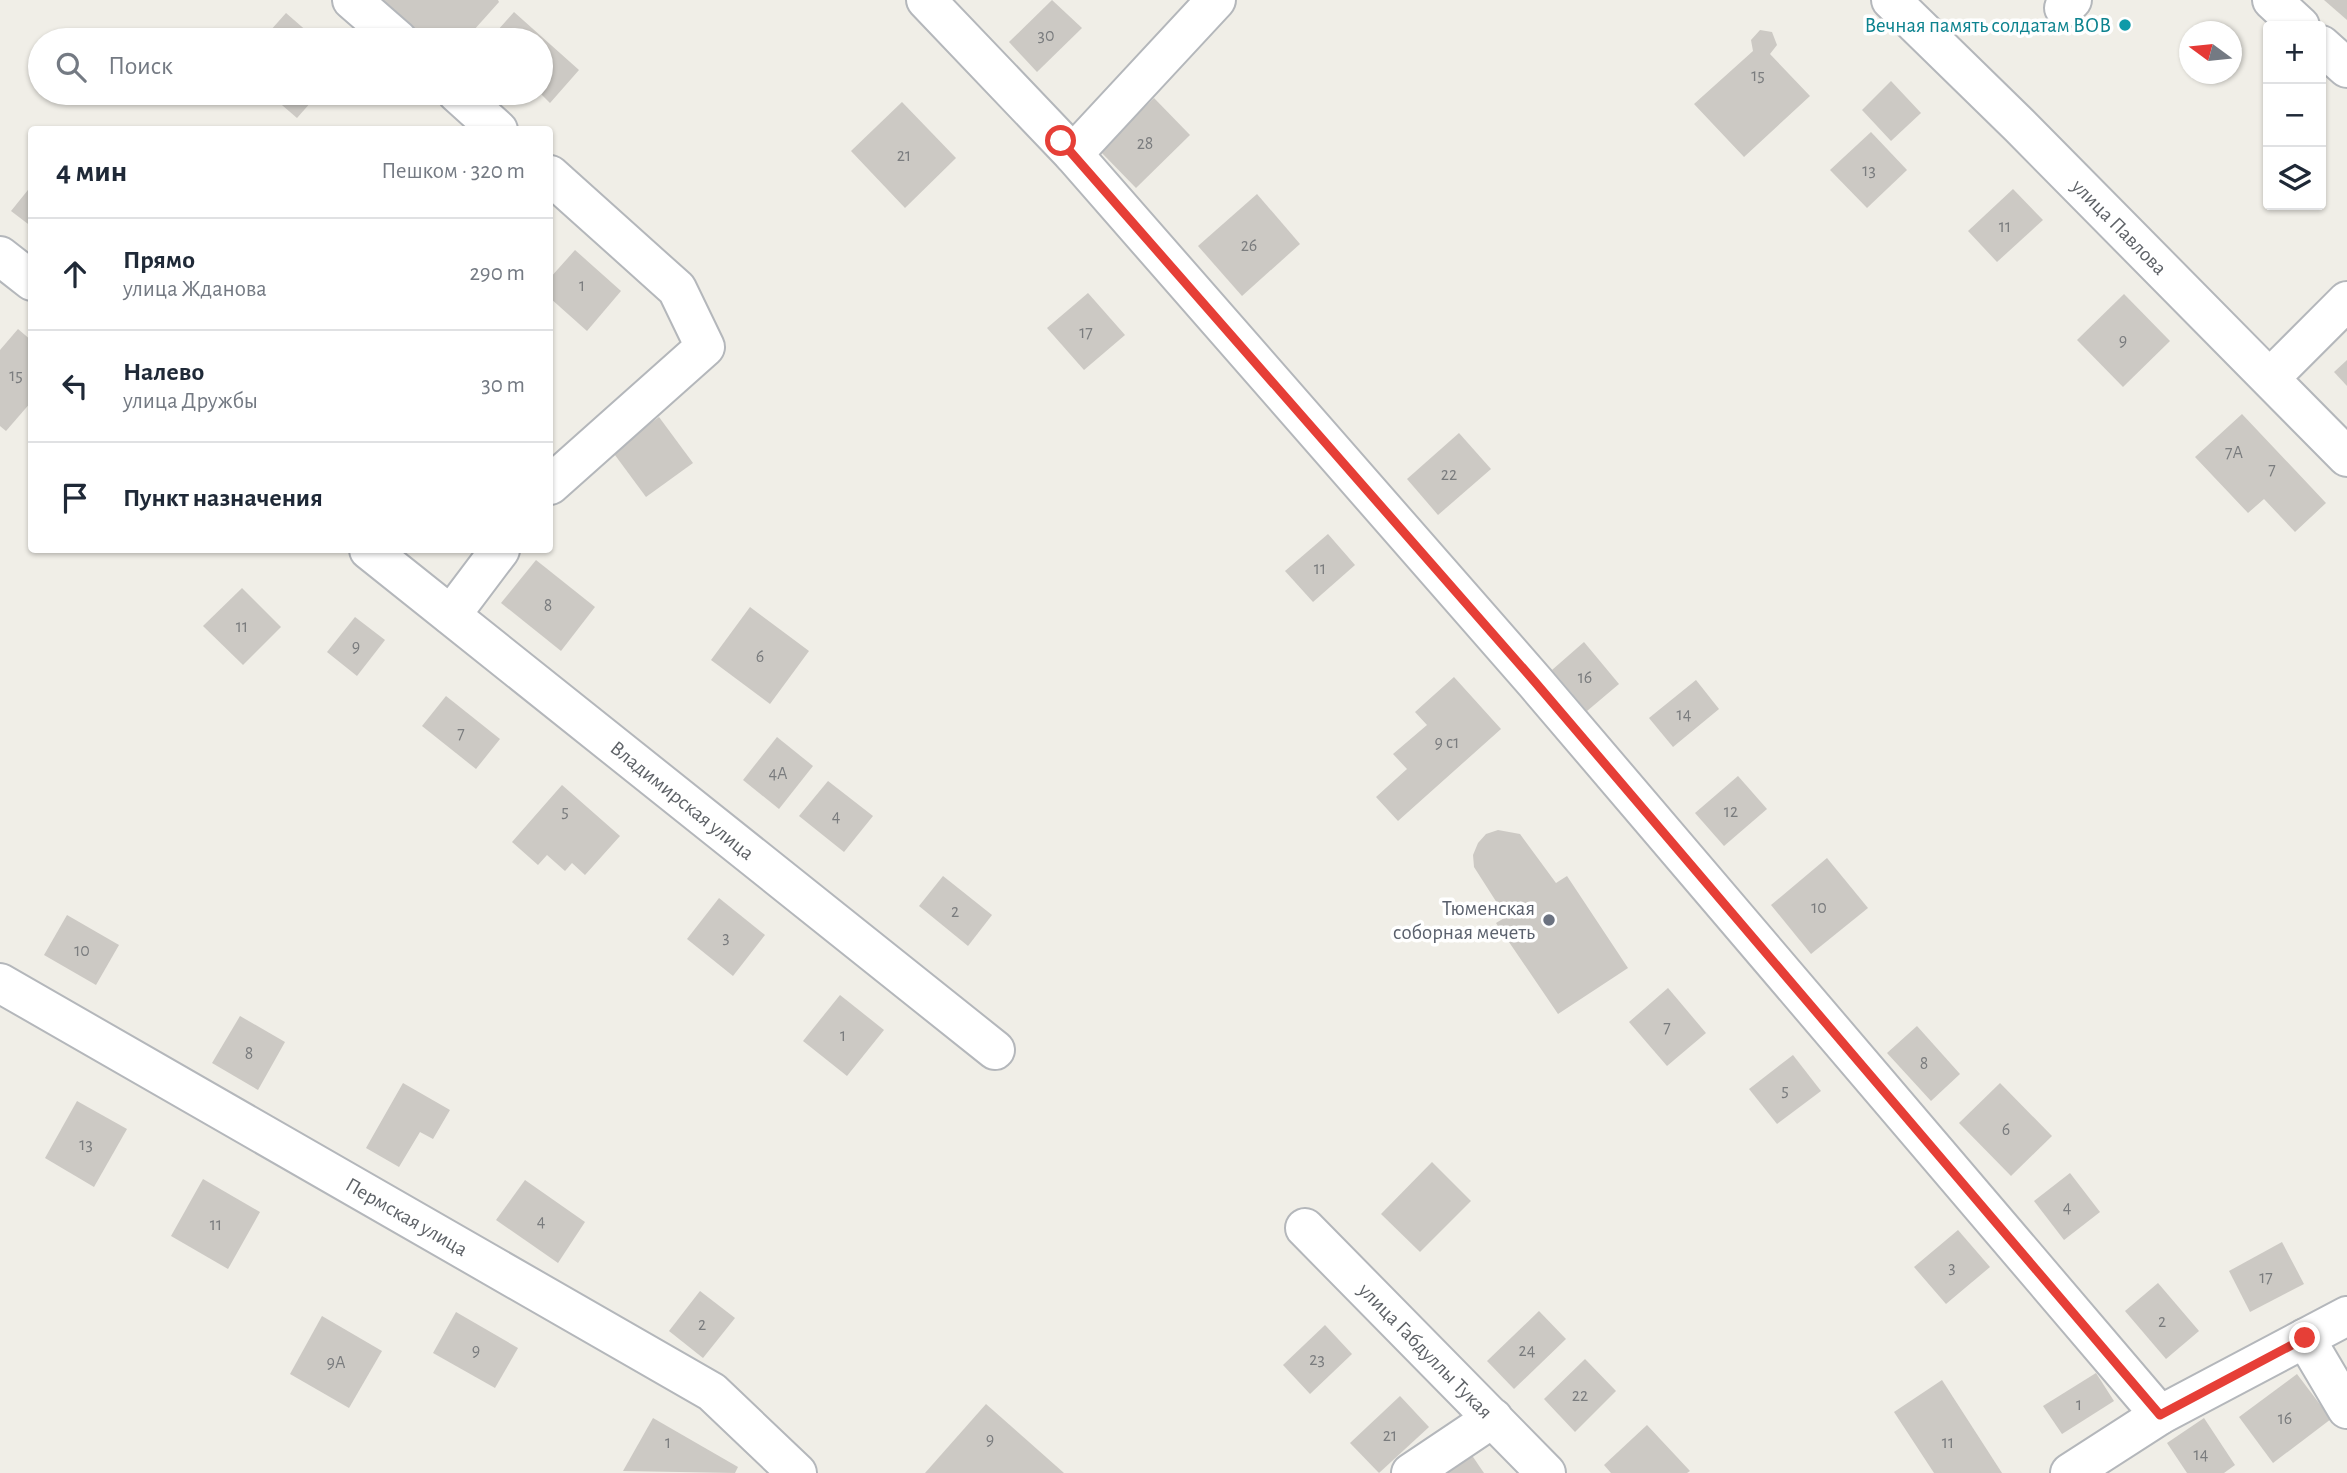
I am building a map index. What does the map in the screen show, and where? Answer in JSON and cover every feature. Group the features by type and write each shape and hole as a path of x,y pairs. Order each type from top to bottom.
{"street":[{"path":"352,0 384,28"},
{"path":"926,0 1073,154 1544,693 2160,1415"},
{"path":"1073,154 1216,0"},
{"name":"улица Павлова","path":"1891,0 2271,377 2347,457"},
{"path":"2272,0 2295,21"},
{"path":"2326,49 2347,68"},
{"path":"470,105 494,126"},
{"path":"553,178 677,289 705,347 553,482"},
{"path":"0,256 28,278"},
{"path":"2271,377 2347,301"},
{"name":"Владимирская улица","path":"373,553 995,1050"},
{"path":"450,615 498,553"},
{"name":"Пермская улица","path":"0,983 712,1392 797,1473"},
{"name":"улица Габдуллы Тукая","path":"1305,1228 1546,1473"},
{"path":"2070,1473 2160,1415 2347,1316"},
{"path":"2305,1338 2347,1409"},
{"path":"1411,1473 1493,1418"}],"building":[{"path":"379,0 499,2 476,28 408,28"},
{"path":"1052,0 1082,28 1037,72 1009,42"},
{"path":"2324,0 2347,0 2347,20"},
{"path":"514,12 532,28 500,28"},
{"path":"286,13 303,28 273,28"},
{"path":"1760,30 1772,32 1777,45 1770,54 1810,96 1744,157 1694,104 1753,51 1751,40"},
{"path":"553,47 579,70 553,100"},
{"path":"1891,81 1921,113 1891,141 1862,110"},
{"path":"1154,98 1190,135 1136,188 1100,151"},
{"path":"902,102 956,158 905,208 851,151"},
{"path":"282,105 308,105 297,118"},
{"path":"1871,132 1907,170 1867,208 1830,170"},
{"path":"2013,189 2043,220 1997,262 1968,231"},
{"path":"28,190 28,224 11,211"},
{"path":"1257,194 1300,244 1242,296 1198,246"},
{"path":"575,250 621,291 587,331 553,301 553,275"},
{"path":"1088,293 1125,335 1084,370 1047,328"},
{"path":"2124,294 2170,341 2123,387 2077,340"},
{"path":"18,329 28,338 28,406 6,431 0,426 0,350"},
{"path":"2347,360 2347,386 2334,372"},
{"path":"2242,414 2326,503 2295,532 2264,499 2248,513 2195,457"},
{"path":"659,417 693,463 646,497 612,451"},
{"path":"1459,433 1491,469 1438,515 1407,479"},
{"path":"1328,534 1355,565 1313,602 1285,571"},
{"path":"536,560 595,607 561,651 501,603"},
{"path":"242,588 281,627 243,665 203,626"},
{"path":"750,607 809,651 770,704 711,660"},
{"path":"355,617 385,640 357,676 327,652"},
{"path":"1584,642 1619,684 1587,711 1552,670"},
{"path":"1454,677 1501,729 1398,821 1376,797 1407,769 1393,754 1427,725 1415,712"},
{"path":"1696,680 1719,709 1673,747 1649,718"},
{"path":"446,696 500,739 476,769 422,726"},
{"path":"777,737 813,766 779,809 743,780"},
{"path":"1738,776 1767,809 1724,846 1695,813"},
{"path":"828,781 873,816 844,852 799,816"},
{"path":"562,785 620,836 585,875 572,863 565,871 547,855 538,865 512,842"},
{"name":"Тюменская соборная мечеть","path":"1498,830 1520,834 1556,883 1567,876 1628,968 1558,1014 1496,923 1506,917 1474,867 1473,855 1478,843 1486,834"},
{"path":"1827,858 1868,908 1811,954 1771,905"},
{"path":"943,876 992,915 968,946 919,906"},
{"path":"719,898 765,935 733,976 687,939"},
{"path":"67,915 119,945 96,985 44,955"},
{"path":"1668,988 1706,1033 1667,1066 1629,1022"},
{"path":"840,995 884,1030 847,1076 803,1041"},
{"path":"240,1016 285,1042 258,1090 212,1063"},
{"path":"1917,1026 1960,1074 1931,1101 1887,1053"},
{"path":"1793,1055 1821,1091 1777,1124 1749,1089"},
{"path":"403,1083 450,1110 433,1139 420,1132 399,1167 366,1148"},
{"path":"2000,1083 2052,1136 2011,1176 1959,1123"},
{"path":"77,1101 127,1129 94,1187 45,1158"},
{"path":"1432,1162 1471,1201 1420,1252 1381,1214"},
{"path":"2070,1173 2100,1212 2064,1240 2034,1201"},
{"path":"203,1179 260,1212 228,1269 171,1236"},
{"path":"525,1180 585,1222 558,1263 496,1220"},
{"path":"1958,1230 1990,1267 1946,1304 1914,1267"},
{"path":"2282,1242 2304,1284 2250,1312 2229,1271"},
{"path":"2158,1283 2199,1331 2166,1359 2125,1311"},
{"path":"700,1291 735,1318 703,1358 669,1331"},
{"path":"1539,1311 1566,1339 1514,1389 1487,1361"},
{"path":"456,1312 518,1348 495,1388 433,1353"},
{"path":"322,1316 382,1351 349,1408 290,1374"},
{"path":"1325,1325 1352,1354 1310,1394 1283,1365"},
{"path":"1585,1359 1616,1391 1575,1432 1544,1399"},
{"path":"2096,1373 2114,1401 2062,1434 2043,1406"},
{"path":"2297,1374 2331,1419 2273,1463 2239,1417"},
{"path":"1942,1380 2002,1473 1934,1473 1894,1412"},
{"path":"1400,1396 1429,1427 1379,1473 1350,1443"},
{"path":"986,1404 1064,1473 925,1473"},
{"path":"653,1418 738,1467 735,1473 623,1471"},
{"path":"2204,1418 2235,1465 2224,1473 2187,1473 2167,1443"},
{"path":"1647,1425 1690,1471 1611,1473 1604,1465"},
{"path":"1471,1454 1484,1473 1443,1473"}],"place":[{"name":"Вечная память солдатам ВОВ","path":"2125,25"},
{"name":"Тюменская соборная мечеть","path":"1549,920"}],"route":[{"path":"1061,141 1535,682 2160,1415 2305,1338"}]}
